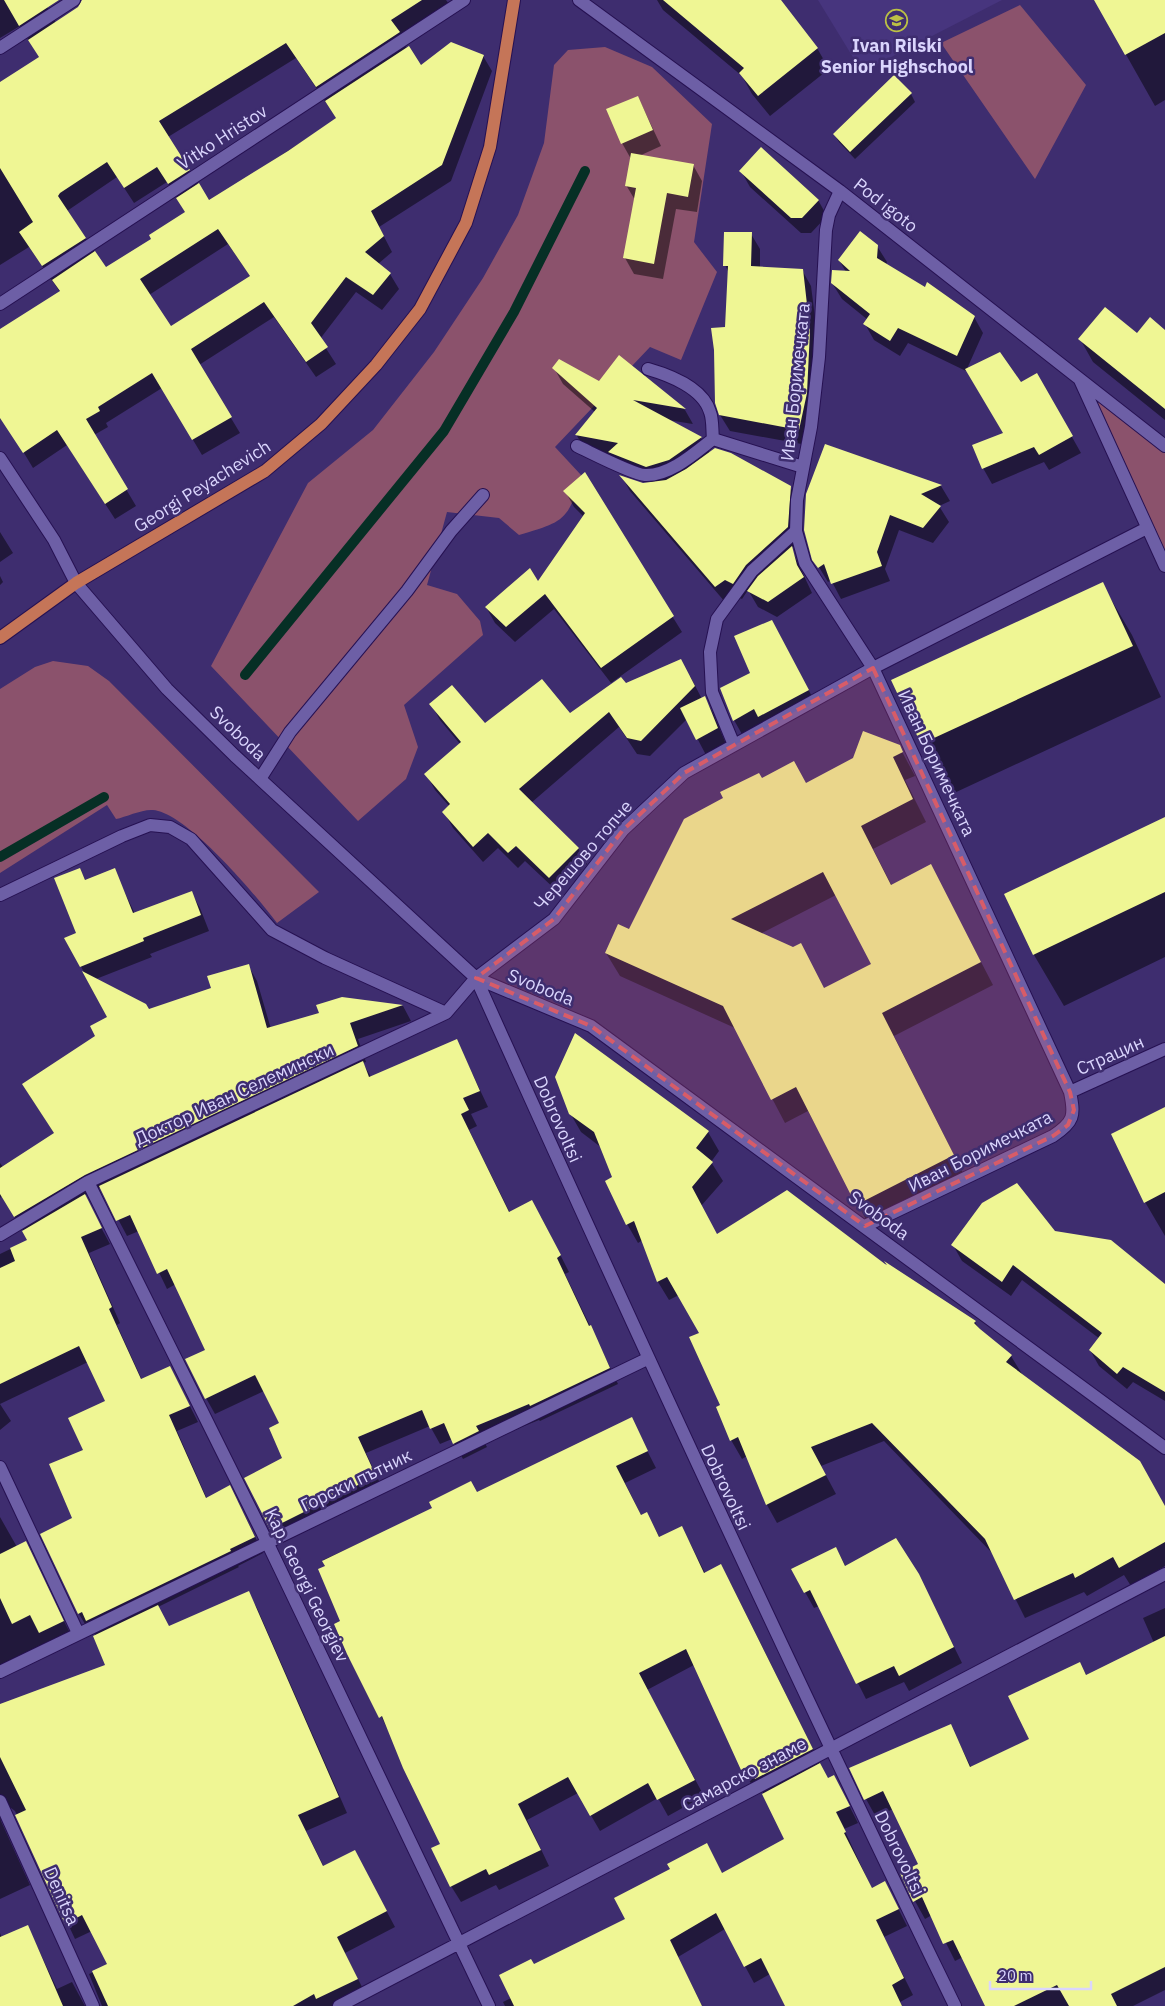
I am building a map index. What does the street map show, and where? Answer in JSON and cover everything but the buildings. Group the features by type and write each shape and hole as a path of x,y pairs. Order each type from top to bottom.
{"main road":[{"name":"Georgi Peyachevich","path":"0,638 76,583 266,471 321,424 376,365 420,309 466,223 490,147 514,0"}],"street":[{"path":"0,48 74,0"},
{"name":"Vitko Hristov","path":"0,304 464,0"},
{"name":"Pod igoto","path":"578,0 840,191 1165,446"},
{"name":"Иван Боримечката","path":"840,191 829,215 826,230 819,357 804,467 797,500 796,531 805,563 873,668 1070,1092 1074,1110 1068,1125 1053,1136 865,1226"},
{"path":"648,369 672,376 699,395 710,410 713,439"},
{"path":"1079,378 1165,566"},
{"path":"713,439 804,467"},
{"path":"577,446 633,472 646,475 665,471 713,439"},
{"name":"Svoboda","path":"0,458 54,540 76,583 167,689 235,756 476,978 591,1026 1165,1448"},
{"path":"260,779 290,732 407,591 451,531 483,495"},
{"name":"Черешово топче","path":"476,978 554,920 623,830 684,773 873,668 1147,528"},
{"path":"734,745 712,692 710,652 717,619 752,571 796,531"},
{"path":"0,895 122,836 150,825 170,826 191,839 272,930 325,958 446,1014"},
{"name":"Доктор Иван Селемински","path":"0,1235 88,1182 446,1014 476,978"},
{"name":"Dobrovoltsi","path":"476,978 647,1359 830,1749 955,2006"},
{"name":"Страцин","path":"1070,1092 1165,1049"},
{"name":"Kap. Georgi Georgiev","path":"88,1182 267,1542 489,2006"},
{"name":"Горски пътник","path":"0,1672 647,1359"},
{"path":"0,1467 78,1633"},
{"name":"Самарско знаме","path":"339,2006 1165,1574"},
{"name":"Denitsa","path":"0,1801 93,2006"}],"highlighted area":[{"path":"873,668 1070,1092 1074,1110 1068,1125 1053,1136 865,1226 591,1026 476,978 554,919 623,830 684,773"}],"shaded area":[{"name":"Ivan Rilski Senior Highschool","path":"818,0 1002,0 862,72"},
{"path":"1020,5 1086,85 1035,179 941,43"},
{"path":"605,47 652,67 712,124 694,242 717,272 681,360 650,347 555,447 581,475 568,511 562,517 546,527 519,535 499,518 447,512 427,585 457,594 480,621 483,635 404,705 418,747 406,779 358,821 211,666 308,483 373,430 434,352 483,278 518,215 544,143 554,65 568,50"},
{"path":"1079,378 1165,446 1165,566"},
{"path":"53,661 88,666 109,681 319,892 277,923 254,894 220,857 184,825 167,815 153,810 116,819 107,805 0,873 0,689 35,667"}],"waterway":[{"path":"245,675 444,431 514,312 585,171"},
{"path":"0,857 104,797"}],"place":[{"name":"Ivan Rilski Senior Highschool","path":"897,20"}]}
